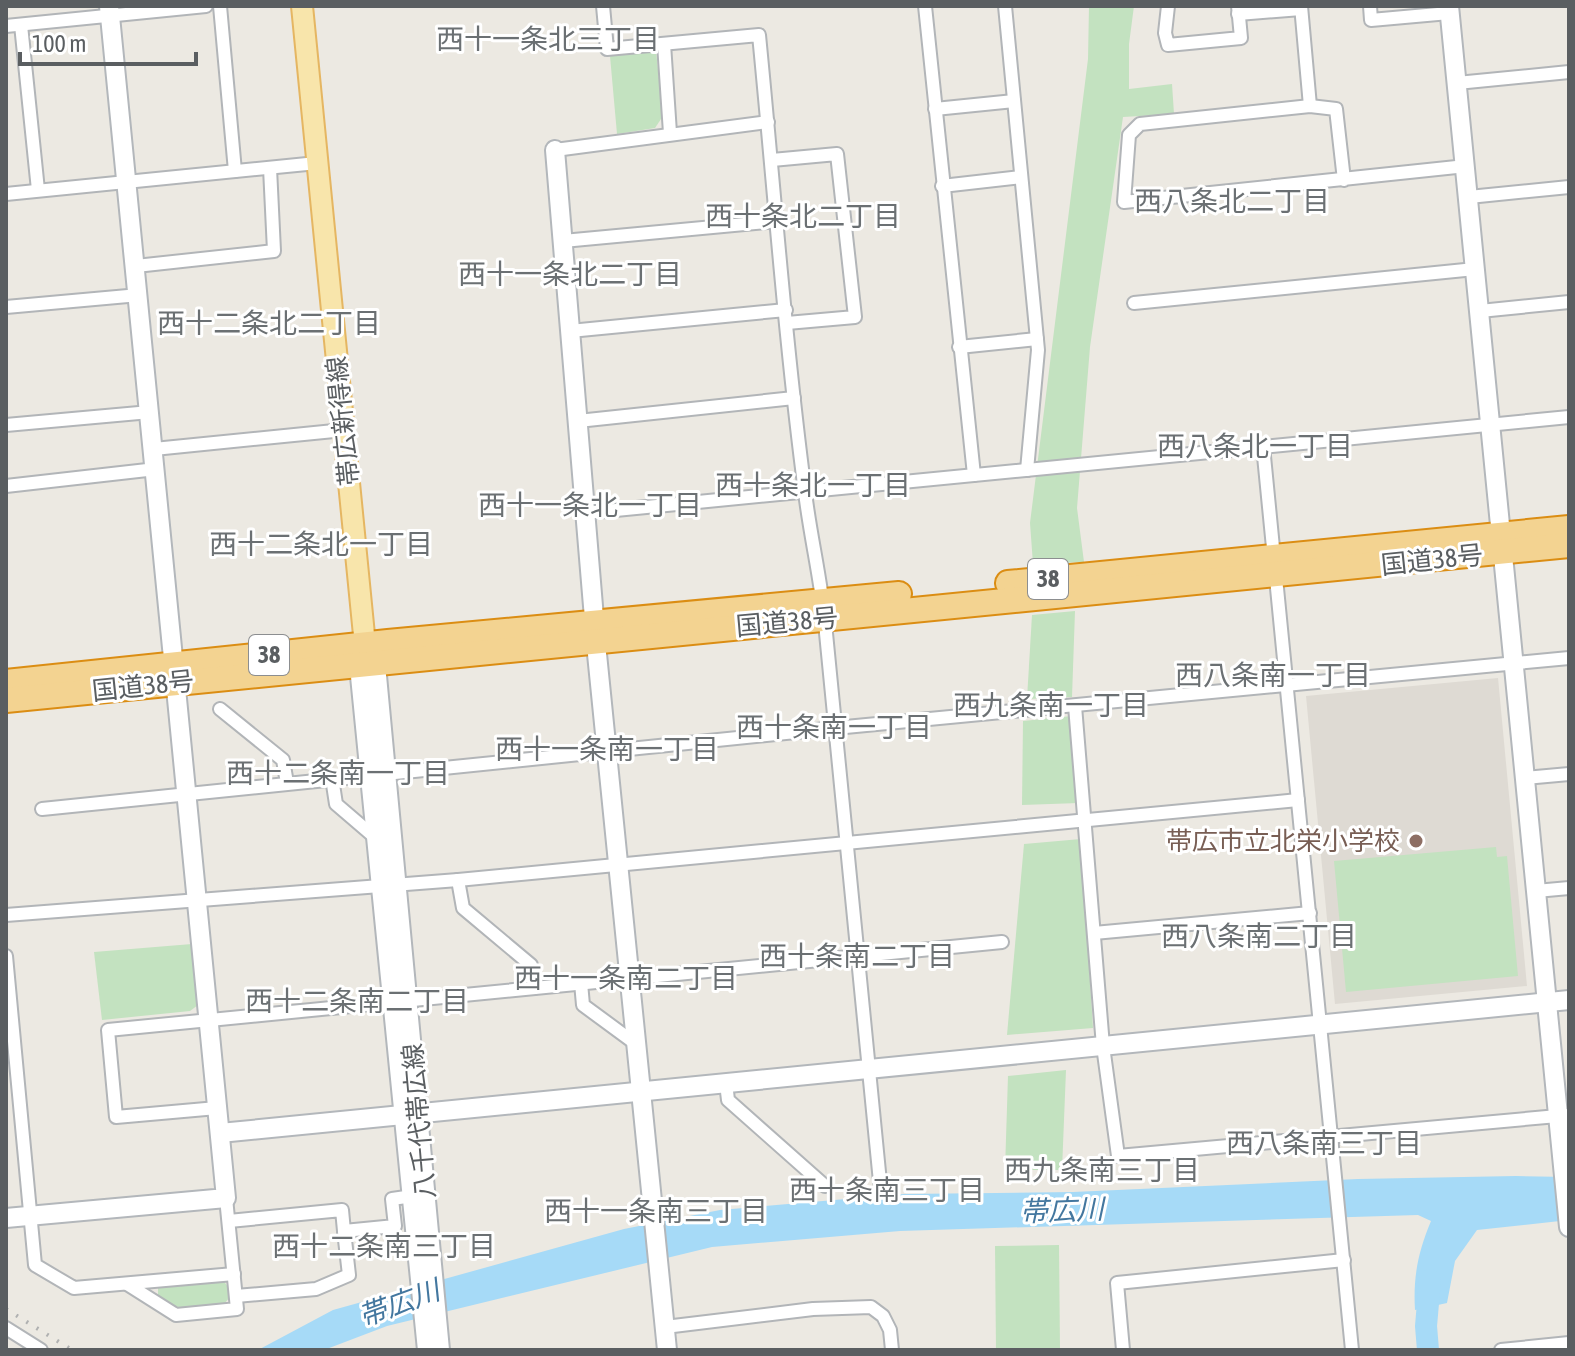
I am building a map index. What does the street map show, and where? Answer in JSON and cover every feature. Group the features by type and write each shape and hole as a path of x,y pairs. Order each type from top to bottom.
{"highway":[{"name":"国道38号","path":"6,682 175,674 367,658 596,632 1503,543 1569,528"},
{"name":"国道38号","path":"1503,543 1569,545"},
{"name":"国道38号","path":"6,700 175,674"}],"main road":[{"name":"帯広新得線","path":"302,6 367,658"}],"street":[{"path":"6,26 109,11 206,6"},
{"path":"220,6 235,171"},
{"path":"603,6 607,49 759,35 794,398 823,610 860,957 880,1182"},
{"path":"925,6 974,475"},
{"path":"1005,6 1037,339 1027,470"},
{"path":"1168,6 1165,33 1168,45 1241,38 1238,10 1301,7 1310,106"},
{"path":"1370,6 1371,20 1449,9 1546,1002 1564,1115 1563,1166 1569,1225"},
{"path":"109,11 237,1309 176,1315 127,1284"},
{"path":"21,25 38,190"},
{"path":"664,44 670,133"},
{"path":"1457,83 1569,72"},
{"path":"935,109 1014,101"},
{"path":"1344,180 1336,109 1310,106 1140,124 1129,135 1124,202 1344,180 1466,166"},
{"path":"667,1350 596,632 555,150 768,122"},
{"path":"570,331 786,316 855,317 837,154 772,160"},
{"path":"6,194 317,163"},
{"path":"136,266 274,251 270,168"},
{"path":"942,186 1021,177"},
{"path":"1469,197 1569,187"},
{"path":"563,241 778,221"},
{"path":"1134,303 1475,269"},
{"path":"6,307 139,295"},
{"path":"1480,311 1569,302"},
{"path":"959,347 1037,339"},
{"path":"578,421 794,398"},
{"path":"6,425 150,412"},
{"path":"585,513 1569,417"},
{"path":"154,449 344,430"},
{"path":"1263,446 1352,1350"},
{"path":"6,486 156,469"},
{"name":"八千代帯広線","path":"367,658 431,1323 440,1350"},
{"path":"42,809 835,728 1569,658"},
{"path":"1075,706 1103,1046 1118,1156 1564,1115"},
{"path":"220,709 283,760 287,783"},
{"name":"八千代帯広線","path":"378,774 378,840 390,885"},
{"path":"1525,778 1569,774"},
{"path":"332,778 336,804 378,840"},
{"path":"6,915 458,880 1298,800"},
{"path":"458,880 463,908 531,965 534,988"},
{"path":"1536,891 1569,888"},
{"path":"1094,933 1310,913"},
{"path":"217,1108 116,1117 108,1030 1002,942"},
{"path":"6,956 35,1265 74,1288 234,1274"},
{"path":"581,983 583,1005 636,1044"},
{"path":"220,1133 1569,1000"},
{"path":"726,1083 728,1100 825,1186"},
{"name":"八千代帯広線","path":"411,1114 413,1196 426,1273"},
{"path":"344,1231 395,1226 392,1199 413,1196"},
{"path":"6,1218 226,1198"},
{"path":"229,1221 342,1210 349,1275 316,1289 236,1296"},
{"path":"1123,1350 1117,1283 1344,1260"},
{"path":"665,1327 813,1309 871,1307 883,1316 890,1330 892,1350"},
{"name":"八千代帯広線","path":"427,1350 431,1323"},
{"path":"6,1328 41,1350"},
{"path":"1501,1350 1569,1343"}],"shaded area":[{"name":"帯広市立北栄小学校","path":"1498,678 1527,986 1335,1004 1306,696"}],"green space":[{"path":"1089,6 1134,6 1129,44 1129,89 1172,84 1174,114 1123,117 1090,347 1077,508 1084,562 1033,564 1030,523 1088,59"},
{"path":"656,51 663,116 655,128 617,134 610,56"},
{"path":"1075,611 1072,697 1027,699 1032,615"},
{"path":"1072,716 1079,803 1022,805 1023,721"},
{"path":"1081,839 1093,1028 1007,1035 1024,844"},
{"path":"1496,847 1497,857 1507,856 1518,976 1346,992 1334,861"},
{"path":"192,944 198,1005 190,1011 102,1020 94,952"},
{"path":"1066,1070 1062,1170 1005,1170 1008,1076"},
{"path":"1059,1245 1060,1350 996,1350 995,1246"},
{"path":"223,1280 230,1297 224,1304 177,1308 158,1297 158,1287"}],"water":[{"name":"帯広川","path":"1569,1177 1569,1220 1477,1230 1455,1261 1447,1303 1415,1310 1417,1265 1431,1221 1418,1215 900,1231 712,1247 387,1326 324,1350 258,1350 333,1310 624,1229 720,1210 904,1194 1073,1192 1358,1179"}],"waterway":[{"path":"1428,1350 1426,1326 1430,1280"}],"railway":[{"path":"6,1309 72,1350"}],"place":[{"name":"帯広市立北栄小学校","path":"1416,841"}],"district":[{"name":"西十一条北三丁目","path":"548,39"},
{"name":"西八条北二丁目","path":"1232,201"},
{"name":"西十条北二丁目","path":"803,216"},
{"name":"西十一条北二丁目","path":"570,274"},
{"name":"西十二条北二丁目","path":"269,323"},
{"name":"西八条北一丁目","path":"1255,446"},
{"name":"西十条北一丁目","path":"813,485"},
{"name":"西十一条北一丁目","path":"590,505"},
{"name":"西十二条北一丁目","path":"321,544"},
{"name":"西八条南一丁目","path":"1273,675"},
{"name":"西九条南一丁目","path":"1051,705"},
{"name":"西十条南一丁目","path":"834,727"},
{"name":"西十一条南一丁目","path":"607,749"},
{"name":"西十二条南一丁目","path":"338,773"},
{"name":"西八条南二丁目","path":"1259,936"},
{"name":"西十条南二丁目","path":"857,956"},
{"name":"西十一条南二丁目","path":"626,978"},
{"name":"西十二条南二丁目","path":"357,1001"},
{"name":"西八条南三丁目","path":"1324,1143"},
{"name":"西九条南三丁目","path":"1102,1170"},
{"name":"西十条南三丁目","path":"887,1190"},
{"name":"西十一条南三丁目","path":"656,1211"},
{"name":"西十二条南三丁目","path":"384,1246"}]}
